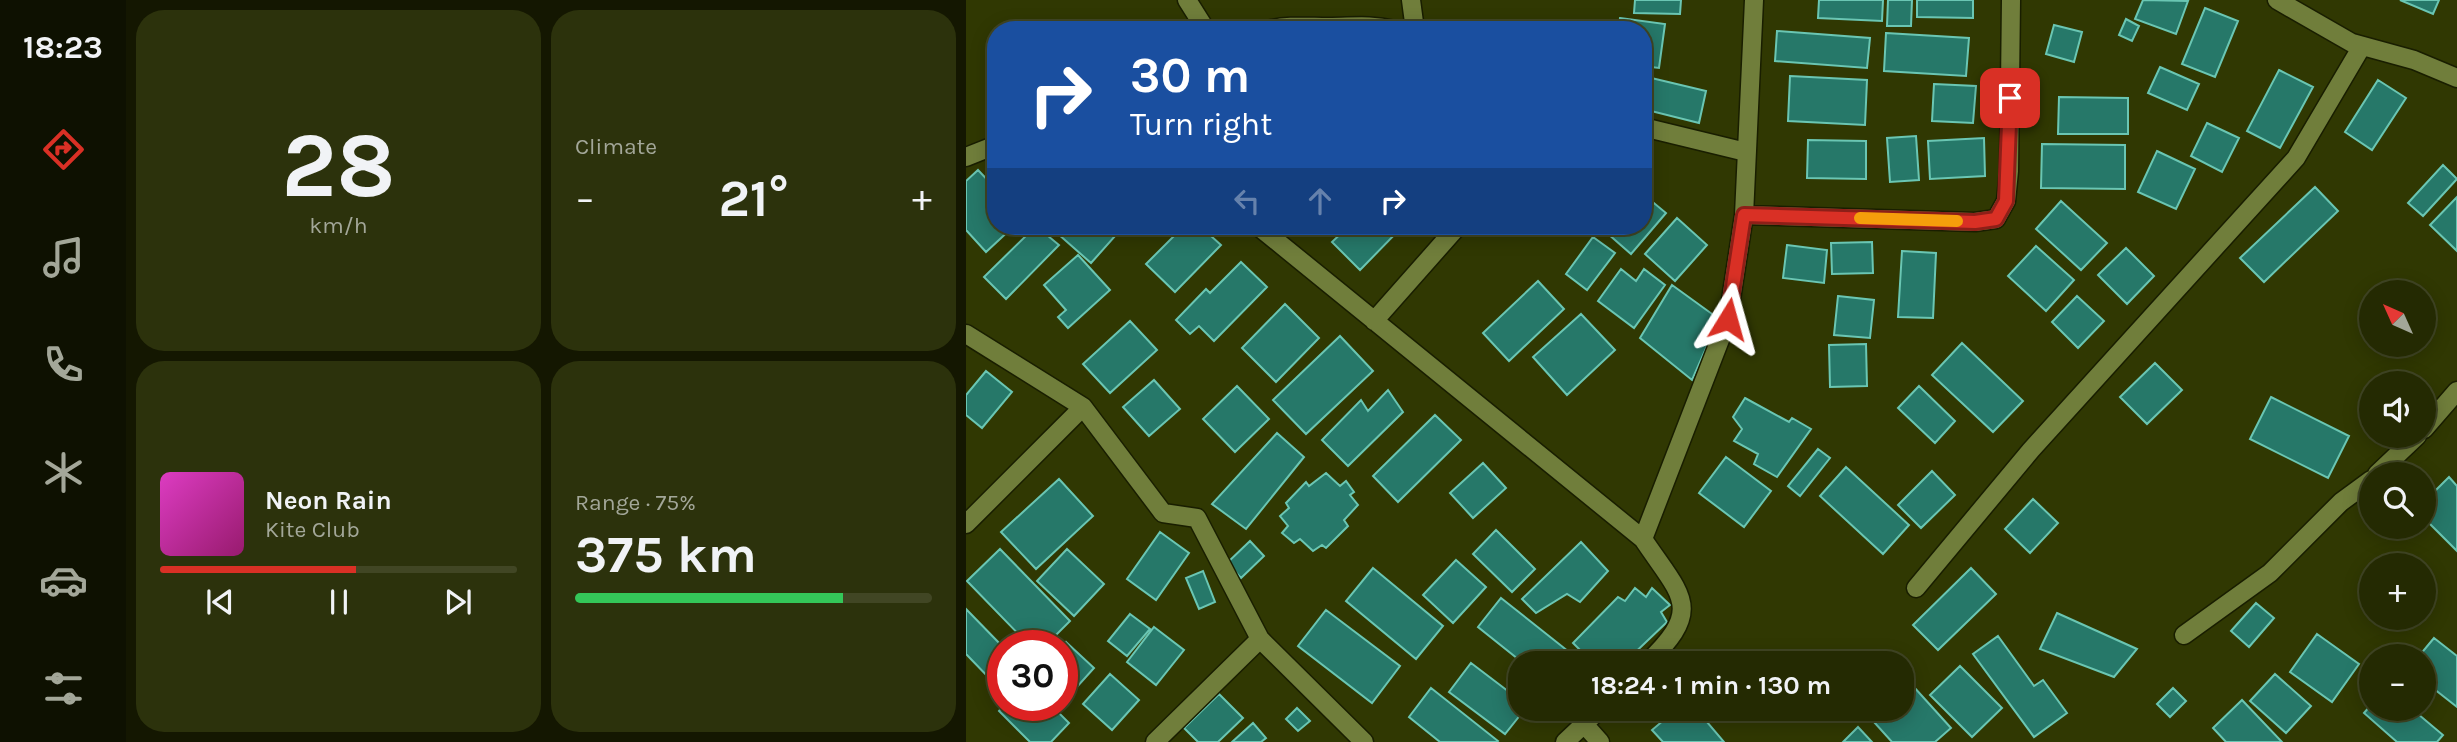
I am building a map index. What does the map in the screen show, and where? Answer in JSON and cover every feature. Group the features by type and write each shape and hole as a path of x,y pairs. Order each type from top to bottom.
{"street":[{"path":"1187,0 1200,21"},
{"path":"1411,0 1414,21"},
{"path":"1643,539 1728,319 1744,215 1754,0"},
{"path":"1744,215 1975,222 1996,219 2006,201 2009,172 2011,0"},
{"path":"2277,0 2352,43 2414,60 2457,78"},
{"path":"1916,588 2031,450 2296,158 2362,46"},
{"path":"1652,129 1746,152"},
{"path":"966,157 987,149"},
{"path":"1269,235 1643,539 1678,590 1683,616 1671,640 1660,651"},
{"path":"1374,321 1450,235"},
{"path":"966,334 1083,407 1163,513 1197,518 1260,639 1364,742"},
{"path":"2436,415 2457,391"},
{"path":"966,524 1083,407"},
{"path":"2390,462 2405,448"},
{"path":"2185,635 2270,573 2341,502 2359,489"},
{"path":"1155,742 1260,639"},
{"path":"1565,742 1586,721"},
{"path":"1584,723 1600,742"}],"building":[{"path":"1635,0 1681,0 1680,14 1634,13"},
{"path":"1819,0 1883,0 1882,21 1818,18"},
{"path":"1888,0 1912,0 1911,26 1887,26"},
{"path":"1917,0 1973,0 1973,18 1917,17"},
{"path":"2143,0 2188,1 2176,34 2135,19"},
{"path":"2400,0 2439,0 2433,14"},
{"path":"2205,8 2238,21 2215,77 2182,64"},
{"path":"1620,18 1642,21 1620,21"},
{"path":"2126,19 2139,26 2132,41 2119,35"},
{"path":"1652,22 1665,24 1659,68 1652,67"},
{"path":"2054,25 2082,32 2074,62 2046,54"},
{"path":"1777,31 1870,38 1867,68 1775,61"},
{"path":"1886,33 1969,38 1966,76 1884,71"},
{"path":"2160,67 2199,84 2187,110 2148,93"},
{"path":"2279,70 2313,87 2280,148 2247,131"},
{"path":"1790,76 1867,80 1865,125 1788,121"},
{"path":"1652,78 1706,91 1699,123 1652,111"},
{"path":"2378,80 2406,98 2372,150 2345,132"},
{"path":"1934,84 1976,86 1973,123 1932,121"},
{"path":"2059,97 2128,98 2128,134 2058,134"},
{"path":"2207,123 2239,138 2222,172 2191,156"},
{"path":"1916,136 1919,180 1890,182 1887,138"},
{"path":"1984,138 1985,176 1930,179 1928,141"},
{"path":"1808,140 1866,141 1866,179 1807,178"},
{"path":"2042,144 2125,145 2125,189 2041,188"},
{"path":"2157,151 2195,169 2176,209 2138,192"},
{"path":"2443,165 2457,179 2423,216 2408,203"},
{"path":"978,170 987,180 987,235 1004,235 986,252 966,230 966,181"},
{"path":"2315,187 2338,211 2264,282 2240,258"},
{"path":"2457,197 2457,251 2430,225"},
{"path":"1652,201 1666,213 1652,229"},
{"path":"2061,201 2107,243 2081,270 2036,229"},
{"path":"1677,218 1707,245 1675,281 1645,254"},
{"path":"1027,235 1047,235 1059,245 1006,299 984,277"},
{"path":"1059,235 1116,235 1091,263"},
{"path":"1175,235 1210,235 1221,245 1175,292 1146,264"},
{"path":"1339,235 1394,235 1360,270 1332,242"},
{"path":"1609,235 1647,235 1631,254"},
{"path":"1593,237 1615,253 1587,290 1566,274"},
{"path":"1872,242 1873,273 1832,274 1831,243"},
{"path":"1787,245 1827,250 1824,283 1783,278"},
{"path":"2036,246 2074,280 2046,311 2008,276"},
{"path":"2126,248 2154,276 2127,304 2098,275"},
{"path":"1902,251 1936,253 1933,318 1898,317"},
{"path":"1078,255 1110,290 1068,328 1058,317 1066,310 1044,285"},
{"path":"1241,262 1267,287 1214,341 1199,326 1190,334 1176,320 1206,289 1210,293"},
{"path":"1621,269 1636,281 1644,269 1665,285 1634,328 1598,301"},
{"path":"1538,281 1564,309 1509,361 1483,333"},
{"path":"1672,285 1719,319 1692,380 1640,338"},
{"path":"1838,296 1874,300 1870,338 1834,335"},
{"path":"2077,296 2104,321 2078,348 2052,322"},
{"path":"1285,304 1319,338 1276,382 1242,348"},
{"path":"1581,314 1615,350 1567,395 1533,357"},
{"path":"1130,321 1157,350 1110,393 1083,364"},
{"path":"1340,336 1373,371 1306,434 1273,400"},
{"path":"1962,343 2023,401 1993,432 1932,375"},
{"path":"1866,344 1867,386 1830,387 1829,345"},
{"path":"2155,363 2182,390 2147,424 2120,397"},
{"path":"986,371 1012,392 982,428 966,415 966,395"},
{"path":"1154,380 1180,409 1149,436 1123,407"},
{"path":"1237,386 1269,419 1235,452 1203,419"},
{"path":"1919,386 1955,421 1935,443 1898,408"},
{"path":"1388,390 1403,412 1348,466 1322,440 1361,400 1368,411"},
{"path":"2271,397 2349,436 2328,478 2250,439"},
{"path":"1745,398 1789,422 1792,418 1811,429 1777,477 1754,464 1758,454 1734,441 1742,429 1733,417"},
{"path":"1435,415 1461,440 1398,502 1373,476"},
{"path":"1277,433 1304,457 1246,529 1212,504"},
{"path":"1818,449 1830,458 1800,496 1788,486"},
{"path":"1726,457 1771,491 1744,527 1699,493"},
{"path":"1483,463 1506,488 1473,518 1450,493"},
{"path":"1846,467 1909,525 1883,554 1820,496"},
{"path":"1932,471 1955,495 1921,528 1898,505"},
{"path":"1326,473 1340,486 1346,481 1354,492 1350,495 1358,505 1344,520 1348,526 1326,548 1322,545 1313,551 1300,539 1294,543 1282,533 1288,526 1280,516 1289,508 1286,503 1306,482 1309,486"},
{"path":"2449,477 2457,486 2457,551 2436,530 2436,490"},
{"path":"1059,479 1093,516 1036,569 1001,532"},
{"path":"2033,499 2058,523 2030,553 2005,529"},
{"path":"1496,530 1535,569 1512,592 1473,554"},
{"path":"1160,532 1189,553 1156,600 1127,579"},
{"path":"1250,541 1264,556 1241,578 1227,563"},
{"path":"1581,542 1608,571 1580,602 1567,594 1536,613 1522,599"},
{"path":"1000,549 1070,621 1061,630 1014,630 967,581"},
{"path":"1067,549 1104,584 1074,616 1037,581"},
{"path":"1456,560 1486,587 1453,623 1423,595"},
{"path":"1373,568 1443,626 1416,659 1346,601"},
{"path":"1971,568 1996,594 1938,650 1913,625"},
{"path":"1203,571 1215,602 1199,609 1186,578"},
{"path":"1635,588 1646,597 1652,588 1670,605 1661,612 1667,622 1637,651 1581,651 1573,643 1618,597 1625,601"},
{"path":"1501,598 1568,651 1508,651 1478,627"},
{"path":"2256,603 2274,618 2249,647 2231,631"},
{"path":"966,609 987,631 987,676 966,654"},
{"path":"1326,610 1400,666 1372,703 1298,646"},
{"path":"2057,613 2137,649 2114,677 2040,649"},
{"path":"1130,614 1150,629 1127,656 1108,641"},
{"path":"1154,627 1184,650 1156,685 1127,662"},
{"path":"2317,634 2359,664 2332,702 2290,672"},
{"path":"1998,636 2034,686 2043,680 2067,713 2034,737 1973,654"},
{"path":"2434,638 2457,656 2457,707 2436,690 2436,644 2429,644"},
{"path":"1078,653 1094,668 1078,686"},
{"path":"1471,663 1508,691 1508,721 1515,721 1505,734 1449,692"},
{"path":"1960,666 2002,708 1972,737 1930,695"},
{"path":"1110,674 1139,700 1112,730 1083,704"},
{"path":"2275,674 2311,706 2286,733 2250,701"},
{"path":"1914,687 1951,728 1935,742 1892,742 1874,722 1914,721"},
{"path":"1431,688 1498,741 1440,742 1409,717"},
{"path":"2173,688 2186,701 2170,717 2157,704"},
{"path":"1219,694 1243,718 1218,742 1198,742 1184,728"},
{"path":"2242,700 2282,742 2226,742 2213,728"},
{"path":"1297,708 1310,721 1298,731 1286,719"},
{"path":"1009,721 1069,723 1051,742 1030,742"},
{"path":"1663,721 1706,721 1724,742 1663,742 1652,730"},
{"path":"2373,721 2426,721 2443,735 2437,742 2397,742"},
{"path":"1253,723 1266,738 1261,742 1232,742"},
{"path":"1858,727 1872,742 1843,742"}],"slow traffic":[{"path":"1860,218 1957,221"}],"route":[{"path":"1728,319 1744,215 1975,222 1996,219 2006,201 2010,98"}]}
